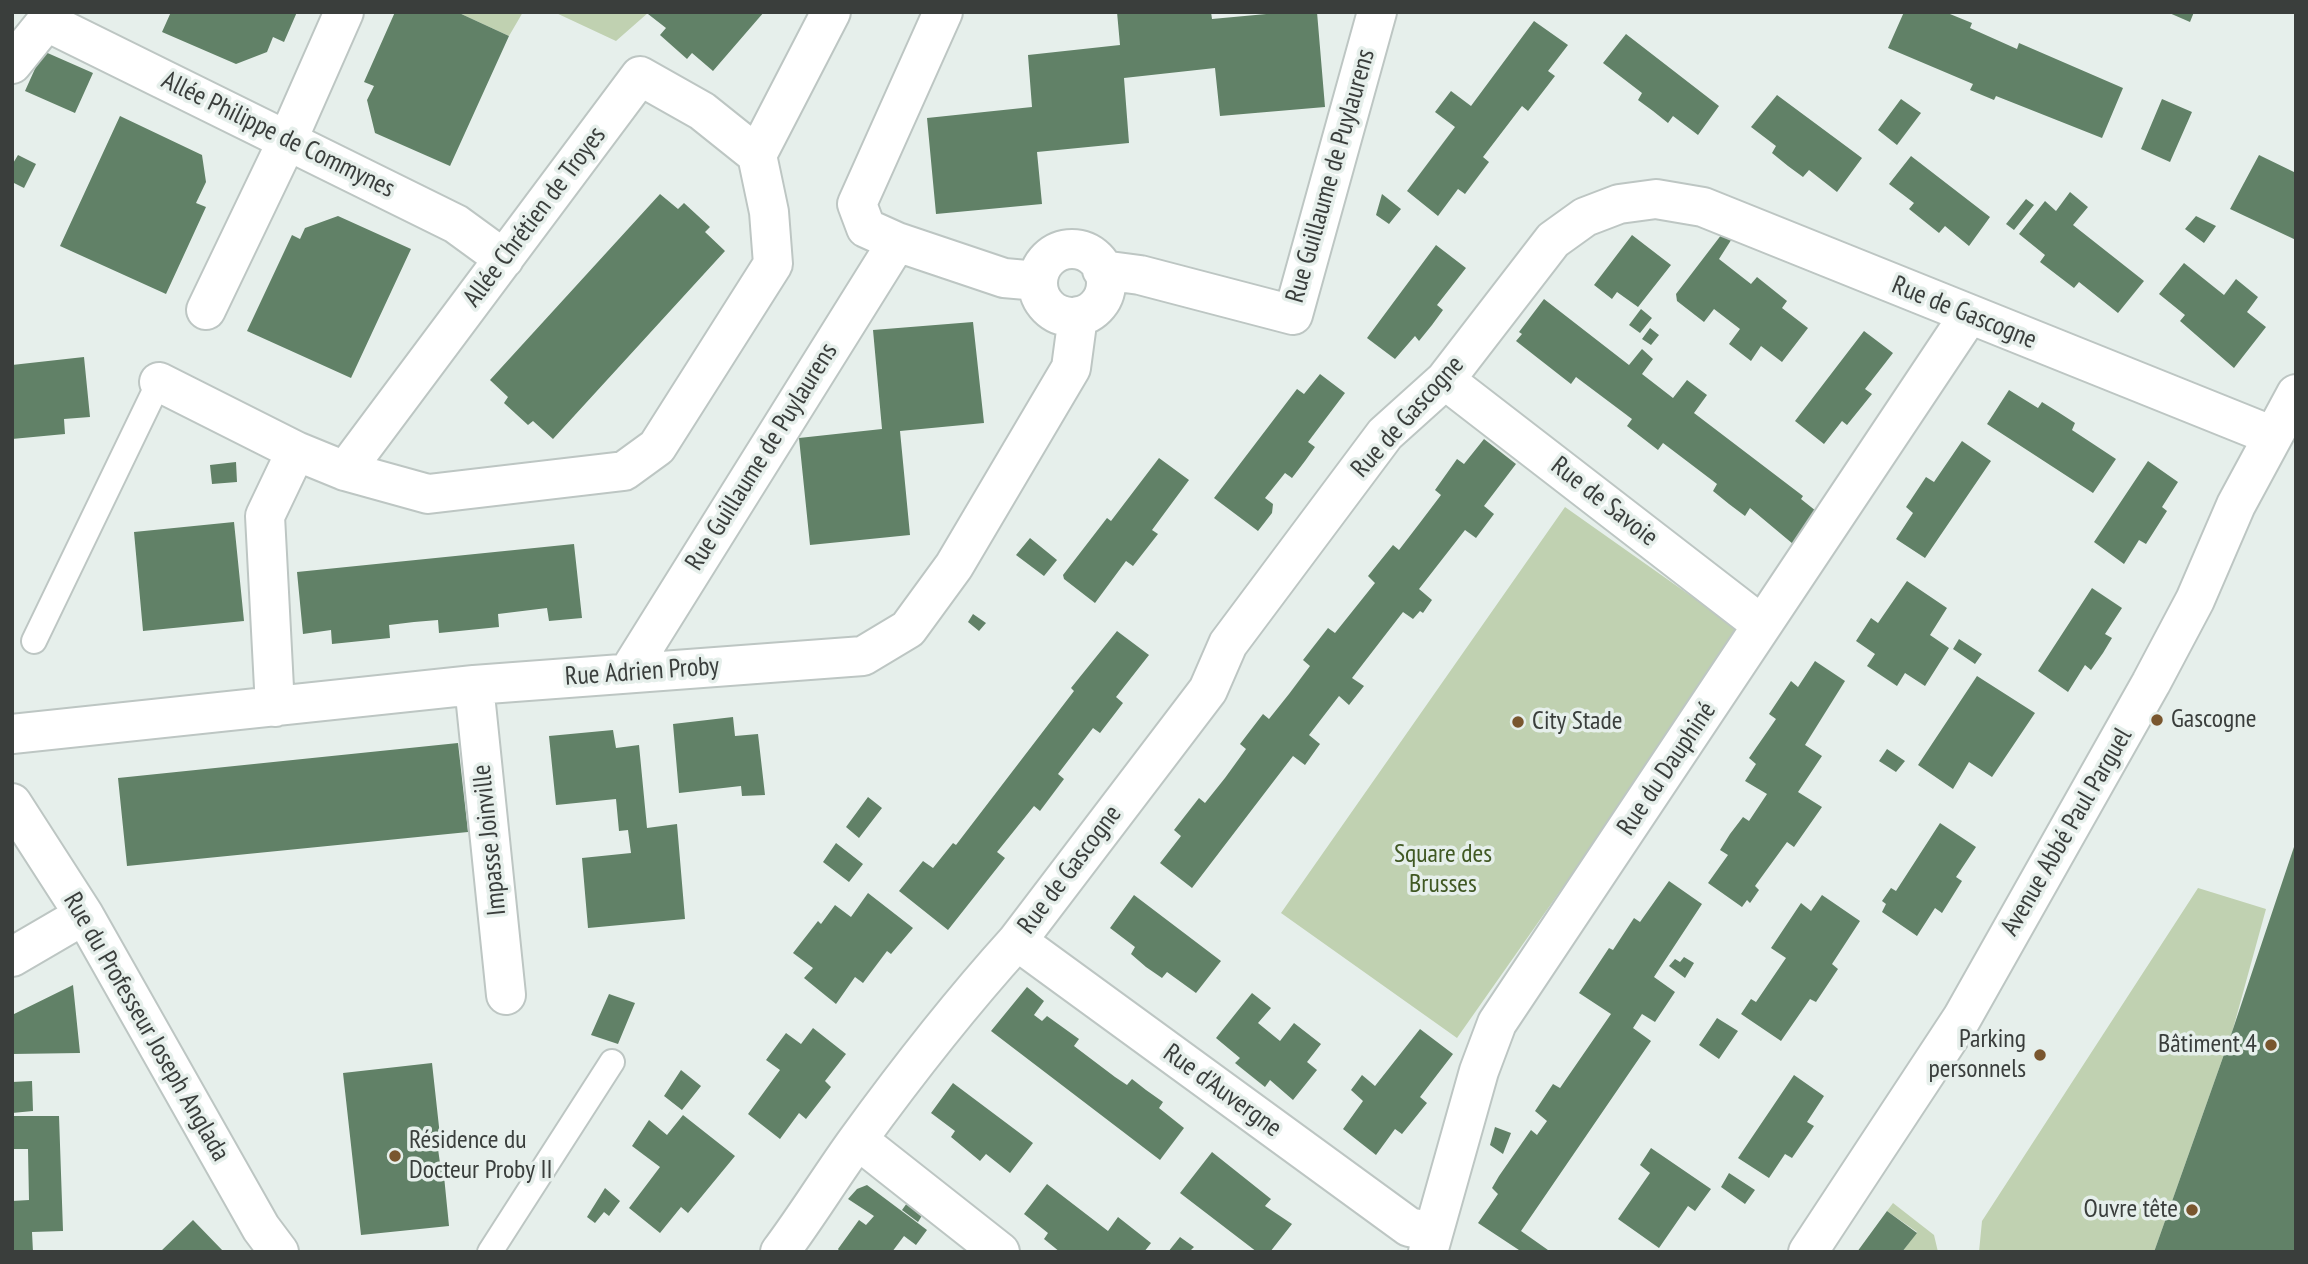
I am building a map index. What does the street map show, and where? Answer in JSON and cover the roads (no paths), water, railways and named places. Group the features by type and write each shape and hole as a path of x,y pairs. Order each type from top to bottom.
{"street":[{"path":"206,310 288,139 344,12"},
{"path":"159,382 296,451 345,471 428,494 624,471 657,447 773,264 769,212 757,156 831,12"},
{"path":"943,12 857,204 866,228 897,242 1004,278 1038,281"},
{"name":"Rue Guillaume de Puylaurens","path":"1102,270 1140,275 1293,314 1377,12"},
{"path":"12,64 51,17"},
{"name":"Allée Philippe de Commynes","path":"51,17 456,224 504,259"},
{"name":"Allée Chrétien de Troyes","path":"345,471 640,76 702,111 757,156"},
{"name":"Rue de Gascogne","path":"780,1252 811,1212 858,1140 985,976 1017,941 1208,690 1228,644 1385,433 1445,380 1553,240 1585,218 1619,204 1656,199 1703,207 2273,436"},
{"name":"Rue Guillaume de Puylaurens","path":"628,673 897,242"},
{"path":"1066,250 1088,254 1097,261 1102,270 1105,290 1102,299 1088,313 1078,317 1058,314 1049,309 1038,291 1040,270 1055,254 1066,250"},
{"name":"Rue du Dauphiné","path":"1430,1242 1479,1071 1497,1023 1969,315"},
{"name":"Rue Adrien Proby","path":"12,734 474,685 863,656 908,629 954,566 1071,368 1078,317"},
{"name":"Rue de Savoie","path":"1445,380 1762,625"},
{"name":"Avenue Abbé Paul Parguel","path":"1808,1252 1962,1018 2151,683 2195,600 2236,505 2296,394"},
{"path":"275,707 265,516 296,451"},
{"name":"Impasse Joinville","path":"474,685 506,996"},
{"name":"Rue du Professeur Joseph Anglada","path":"12,803 84,915 261,1228 279,1252"},
{"path":"12,957 84,915"},
{"name":"Rue d'Auvergne","path":"1017,941 1430,1242"},
{"path":"858,1140 1000,1252"}],"lane":[{"path":"34,641 159,382"},
{"path":"490,1252 612,1062"}],"place":[{"name":"Gascogne","path":"2157,720"},
{"name":"City Stade","path":"1518,722"},
{"name":"Bâtiment 4","path":"2271,1045"},
{"name":"Parking personnels","path":"2040,1055"},
{"name":"Résidence du Docteur Proby II","path":"395,1156"},
{"name":"Ouvre tête","path":"2192,1210"}],"park label":[{"name":"Square des Brusses","path":"1443,870"}]}
